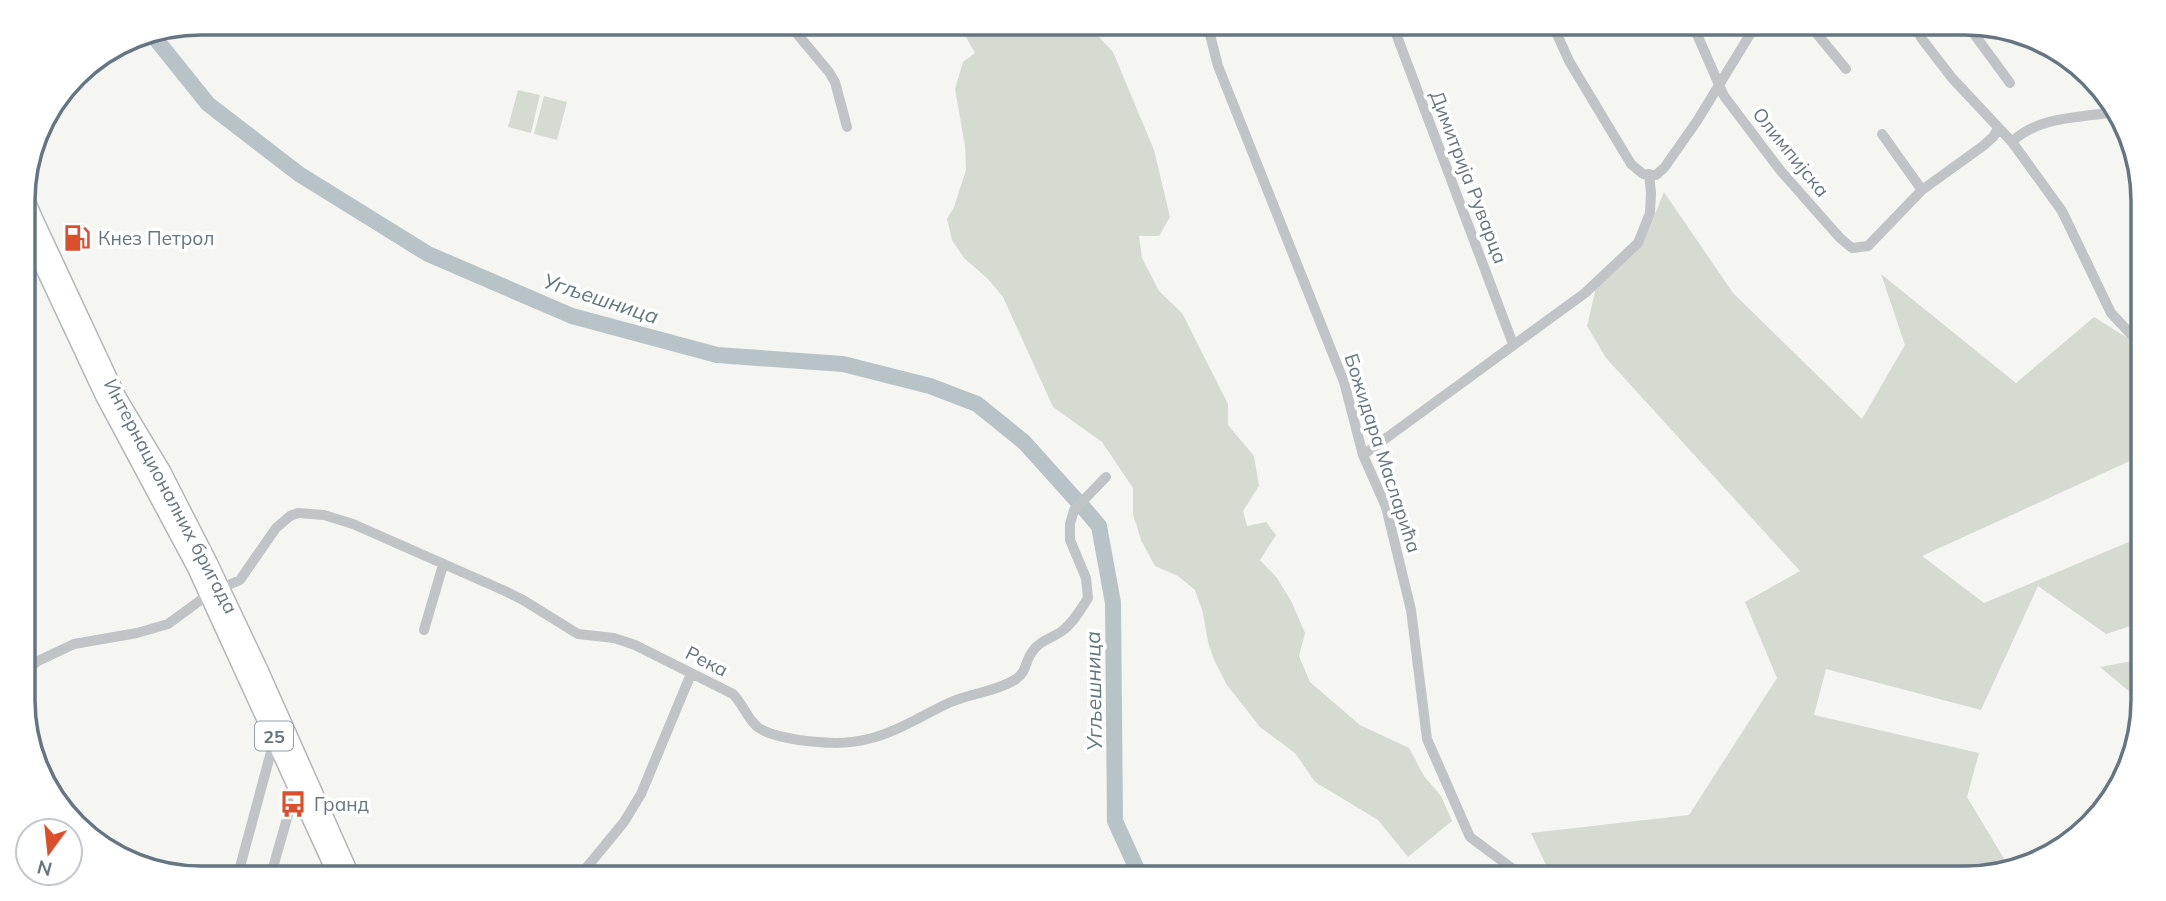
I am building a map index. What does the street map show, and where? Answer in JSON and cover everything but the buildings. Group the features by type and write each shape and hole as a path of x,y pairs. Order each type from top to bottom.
{"main road":[{"name":"Интернационалних бригада","path":"35,220 118,398 162,471 215,591 346,866"},
{"name":"Интернационалних бригада","path":"35,249 104,396 215,591 276,741 333,866"}],"street":[{"path":"798,35 835,82 847,127"},
{"name":"Божидара Масларића","path":"1210,35 1219,66 1344,382 1363,455 1386,507 1411,610 1427,739 1470,837 1509,866"},
{"name":"Димитрија Руварца","path":"1397,35 1513,344"},
{"path":"1557,35 1569,61 1631,164 1643,174 1653,175 1664,168 1691,131 1750,35"},
{"name":"Олимпијска","path":"1698,35 1724,96 1780,170 1852,248 1868,246 1922,190"},
{"path":"1818,35 1846,69"},
{"path":"1920,35 1952,78 2012,142 2062,211 2111,313 2131,334"},
{"path":"1975,35 2010,83"},
{"path":"2012,142 2045,123 2106,113"},
{"path":"1882,134 1922,190 1988,142 1998,129"},
{"path":"1363,455 1585,293 1638,243 1650,213 1653,175"},
{"name":"Река","path":"215,591 240,580 276,528 290,516 298,513 336,519 354,524 523,600 578,634 614,638 663,659 733,694 759,729 788,738 822,743 869,739 952,701 1014,680 1023,673 1029,655 1039,643 1062,631 1078,614 1088,598 1086,578 1070,540 1070,524 1074,510 1106,477"},
{"path":"424,630 443,565"},
{"path":"35,663 74,644 137,633 168,624 215,591"},
{"path":"588,866 624,822 641,794 691,674"},
{"path":"240,866 276,741"},
{"path":"273,866 292,801 298,790"}],"shaded area":[{"path":"965,35 1097,35 1113,52 1154,150 1170,217 1159,236 1139,236 1142,258 1159,291 1182,313 1228,404 1228,425 1254,456 1259,486 1243,511 1247,526 1266,522 1276,535 1260,560 1277,578 1305,633 1299,656 1310,682 1360,725 1409,748 1424,776 1441,796 1452,821 1408,857 1378,820 1315,782 1295,753 1260,727 1227,685 1214,660 1195,590 1178,576 1155,566 1141,540 1133,514 1133,488 1102,442 1053,407 1003,297 988,279 964,258 952,240 947,219 954,207 966,170 965,146 955,89 963,62 975,53"},
{"path":"518,90 540,95 531,133 508,127"},
{"path":"544,96 567,102 557,140 534,134"},
{"path":"1664,192 1733,293 1862,419 1905,345 1881,274 2016,383 2094,317 2131,340 2131,460 1922,556 1984,603 2131,541 2131,626 2106,634 2038,586 1981,710 1826,669 1814,715 1979,753 1967,797 2005,861 1976,866 1546,866 1531,833 1689,815 1777,678 1745,602 1800,571 1606,358 1587,326 1597,283 1643,243"},
{"path":"2131,661 2131,693 2100,667"}],"waterway":[{"name":"Угљешница","path":"158,41 208,104 299,174 428,254 572,316 717,355 843,364 930,386 977,404 1024,442 1078,502"},
{"name":"Угљешница","path":"1082,506 1099,526 1113,603 1115,821 1136,866"}],"place":[{"name":"Кнез Петрол","path":"77,238"},
{"name":"Гранд","path":"293,804"}]}
